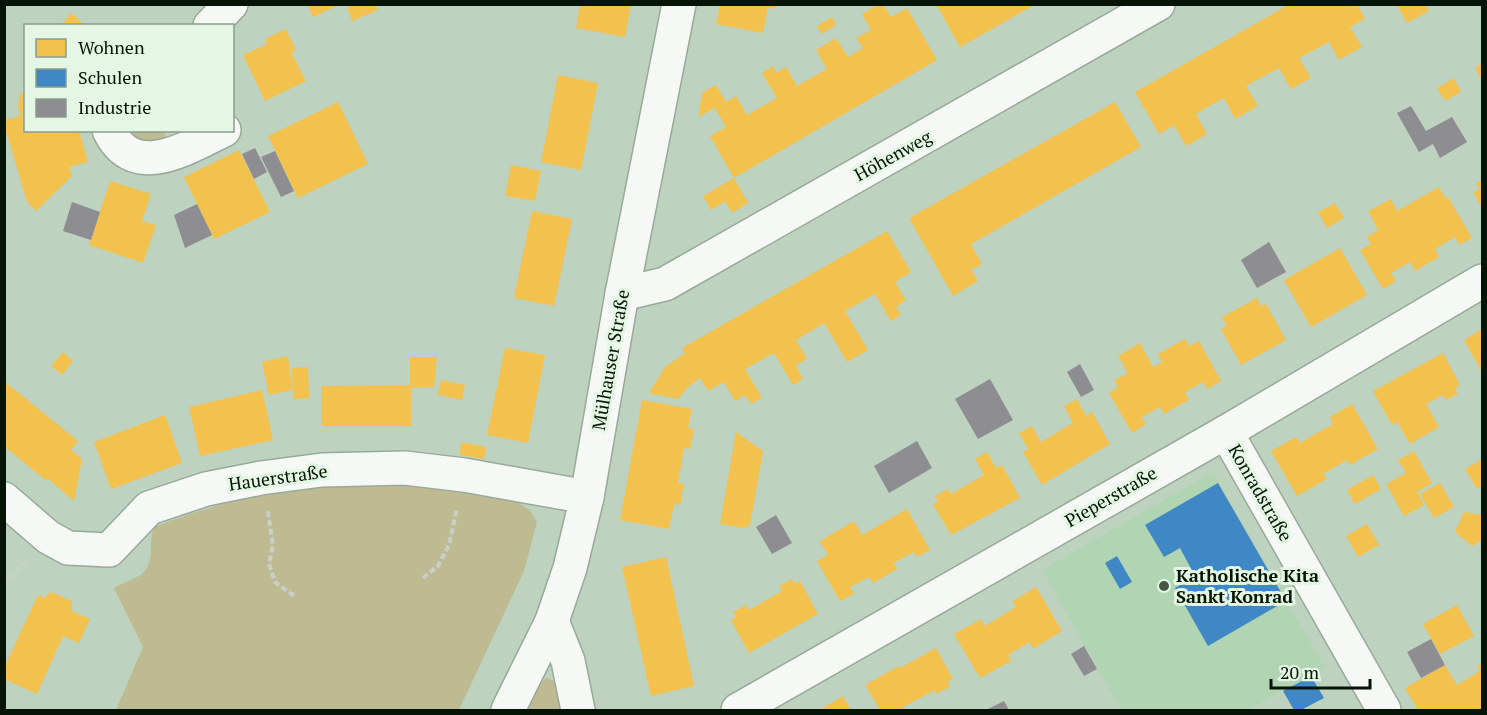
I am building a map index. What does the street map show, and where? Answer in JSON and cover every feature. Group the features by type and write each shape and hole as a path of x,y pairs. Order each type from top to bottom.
{"street":[{"path":"212,24 231,4"},
{"name":"Mülhauser Straße","path":"508,711 552,621 570,568 587,497 622,294 679,4"},
{"name":"Höhenweg","path":"622,294 665,284 1158,4"},
{"path":"110,132 122,149 140,158 165,158 220,132"},
{"name":"Pieperstraße","path":"738,711 1226,432 1482,282"},
{"name":"Konradstraße","path":"1226,432 1384,711"},
{"name":"Hauerstraße","path":"4,500 48,537 68,548 110,550 149,508 206,489 261,478 321,470 405,468 464,475 587,497"},
{"path":"552,621 568,661 578,711"}],"path":[{"path":"423,578 438,566 449,545 464,475"},
{"path":"261,478 273,546 269,564 275,582 296,597"}],"shaded area":[{"path":"129,132 164,132 167,139 158,145 135,138"},
{"name":"Katholische Kita Sankt Konrad","path":"1213,472 1325,668 1246,710 1121,710 1042,570"},
{"path":"387,484 426,487 516,502 529,509 537,522 524,571 459,710 116,710 143,647 114,588 140,575 148,566 154,527 195,512 258,496 323,486"},
{"path":"547,678 557,682 563,710 526,710 539,684"}],"building: Wohnen":[{"path":"307,4 341,4 313,17"},
{"path":"346,4 375,4 378,10 352,21"},
{"path":"580,4 631,4 625,37 576,28"},
{"path":"720,4 776,4 775,9 768,7 763,33 716,24"},
{"path":"883,4 891,17 907,8 937,60 734,178 710,136 726,127 715,108 698,117 702,93 716,85 726,102 736,96 747,115 777,98 762,73 773,66 776,73 786,67 797,86 827,69 816,50 836,38 848,57 863,48 856,38 871,30 862,14"},
{"path":"936,4 1036,4 960,47"},
{"path":"1290,4 1357,4 1365,19 1350,27 1362,47 1339,60 1329,42 1299,58 1311,78 1291,89 1279,68 1246,86 1258,106 1235,119 1224,98 1211,105 1196,114 1207,134 1186,146 1174,125 1159,134 1135,92"},
{"path":"1396,4 1426,4 1429,11 1407,23"},
{"path":"71,13 84,24 63,24"},
{"path":"832,17 836,25 821,34 817,26"},
{"path":"286,29 296,50 291,52 306,81 265,101 243,55 267,44 265,39"},
{"path":"1482,63 1482,80 1475,68"},
{"path":"558,75 598,83 581,170 541,162"},
{"path":"1454,78 1461,92 1445,101 1437,88"},
{"path":"20,93 24,94 24,132 80,132 88,162 69,167 72,176 36,211 27,202 4,124 4,120 21,116 18,106"},
{"path":"338,102 368,164 298,198 268,136"},
{"path":"1115,102 1141,147 971,244 982,264 971,270 978,281 953,296 909,218"},
{"path":"239,150 270,212 214,239 184,177"},
{"path":"511,165 541,171 535,201 505,196"},
{"path":"734,178 748,203 732,213 725,201 711,210 703,196"},
{"path":"1482,180 1482,208 1473,192 1480,189 1476,183"},
{"path":"110,181 151,194 142,221 156,225 143,263 89,245"},
{"path":"1439,187 1445,198 1448,197 1472,238 1459,245 1455,237 1435,249 1439,257 1415,271 1410,262 1391,273 1396,281 1383,289 1360,250 1371,244 1367,237 1378,230 1368,211 1391,199 1397,211"},
{"path":"1335,203 1344,218 1327,228 1318,212"},
{"path":"532,211 572,219 554,306 514,298"},
{"path":"887,231 911,272 895,282 906,300 896,307 901,315 891,321 875,294 845,311 868,350 847,362 824,323 796,340 807,359 796,365 803,379 793,385 774,353 745,369 762,398 751,404 745,395 735,401 724,382 708,391 700,378 678,399 649,393 665,367 685,353 682,348"},
{"path":"1340,248 1367,295 1311,327 1284,280"},
{"path":"1257,298 1261,306 1266,304 1286,340 1241,365 1221,329 1227,326 1222,317"},
{"path":"1482,329 1482,372 1464,340"},
{"path":"1185,339 1189,346 1199,341 1221,381 1207,389 1203,382 1185,392 1189,400 1164,414 1160,407 1142,417 1146,424 1132,433 1109,393 1118,387 1114,380 1128,373 1118,356 1140,343 1153,367 1162,362 1158,354"},
{"path":"505,348 545,355 528,443 487,435"},
{"path":"63,352 73,361 62,375 51,366"},
{"path":"1443,353 1460,385 1455,388 1458,394 1446,400 1443,395 1426,404 1439,427 1410,444 1397,422 1392,425 1373,391"},
{"path":"288,356 292,390 269,395 262,362"},
{"path":"410,357 437,357 434,387 411,388 411,426 322,426 321,386 410,385"},
{"path":"308,367 309,398 293,399 292,368"},
{"path":"441,380 465,385 462,400 438,395"},
{"path":"4,381 78,441 71,450 82,459 74,501 4,446"},
{"path":"262,390 273,440 200,456 189,407"},
{"path":"1077,399 1086,416 1092,412 1110,444 1042,485 1023,452 1028,449 1019,433 1032,426 1041,442 1073,423 1064,406"},
{"path":"642,400 692,409 688,428 694,429 690,449 684,448 678,483 684,483 680,505 674,504 669,529 620,520"},
{"path":"1352,404 1378,449 1350,465 1347,460 1323,474 1327,479 1297,496 1271,451 1296,437 1300,443 1333,424 1330,417"},
{"path":"165,415 182,463 111,489 94,442"},
{"path":"736,432 763,451 750,525 744,528 720,524"},
{"path":"461,442 486,447 484,459 460,455"},
{"path":"1414,451 1432,483 1417,492 1424,505 1404,516 1386,484 1406,473 1398,460"},
{"path":"987,452 996,468 1002,465 1020,498 951,535 933,504 938,501 935,496 948,489 951,494 984,475 975,459"},
{"path":"1482,459 1482,485 1477,489 1465,469"},
{"path":"1373,475 1381,489 1355,504 1347,490"},
{"path":"1440,483 1454,507 1434,518 1420,494"},
{"path":"907,509 930,550 917,557 913,552 894,563 897,569 873,583 869,577 850,587 854,594 840,601 817,561 828,555 820,541 854,521 862,535"},
{"path":"1464,512 1482,515 1482,540 1472,546 1455,532"},
{"path":"1367,524 1379,545 1358,557 1346,536"},
{"path":"666,557 694,686 651,696 622,567"},
{"path":"792,579 794,584 800,581 818,614 749,653 731,620 736,617 733,612 746,605 749,610 782,591 779,586"},
{"path":"1036,587 1062,631 1033,649 1030,642 1008,655 1011,661 980,678 954,634 981,619 984,626 998,618 1016,607 1013,601"},
{"path":"51,592 72,601 72,611 90,619 79,643 63,636 37,694 4,679 4,668 38,595 44,598"},
{"path":"1457,605 1474,636 1440,654 1423,624"},
{"path":"936,648 953,679 947,682 950,687 936,694 935,690 903,707 905,710 880,710 865,685"},
{"path":"1482,663 1482,710 1418,710 1405,688 1445,665 1457,685 1480,671 1477,666"},
{"path":"843,696 851,710 820,710"}],"building: Schulen":[{"path":"1218,483 1286,601 1208,646 1175,588 1195,576 1180,548 1164,557 1145,525"},
{"path":"1117,556 1132,582 1120,589 1105,563"},
{"path":"1311,676 1324,698 1301,710 1294,710 1283,691"}],"building: Industrie":[{"path":"1411,106 1426,131 1452,117 1467,142 1440,158 1433,144 1419,152 1397,113"},
{"path":"255,148 267,172 254,179 242,154"},
{"path":"275,151 294,191 281,197 261,157"},
{"path":"72,202 100,212 91,240 63,231"},
{"path":"197,204 212,235 185,248 174,215"},
{"path":"1269,242 1286,272 1257,288 1241,260"},
{"path":"1080,364 1094,390 1081,397 1067,372"},
{"path":"990,379 1013,420 978,439 955,399"},
{"path":"917,441 932,468 889,493 874,466"},
{"path":"776,515 792,543 772,554 756,527"},
{"path":"1431,639 1445,665 1421,678 1407,652"},
{"path":"1084,646 1097,669 1084,676 1071,654"},
{"path":"1004,701 1009,710 986,710"}],"place":[{"name":"Katholische Kita Sankt Konrad","path":"1164,586"}]}
